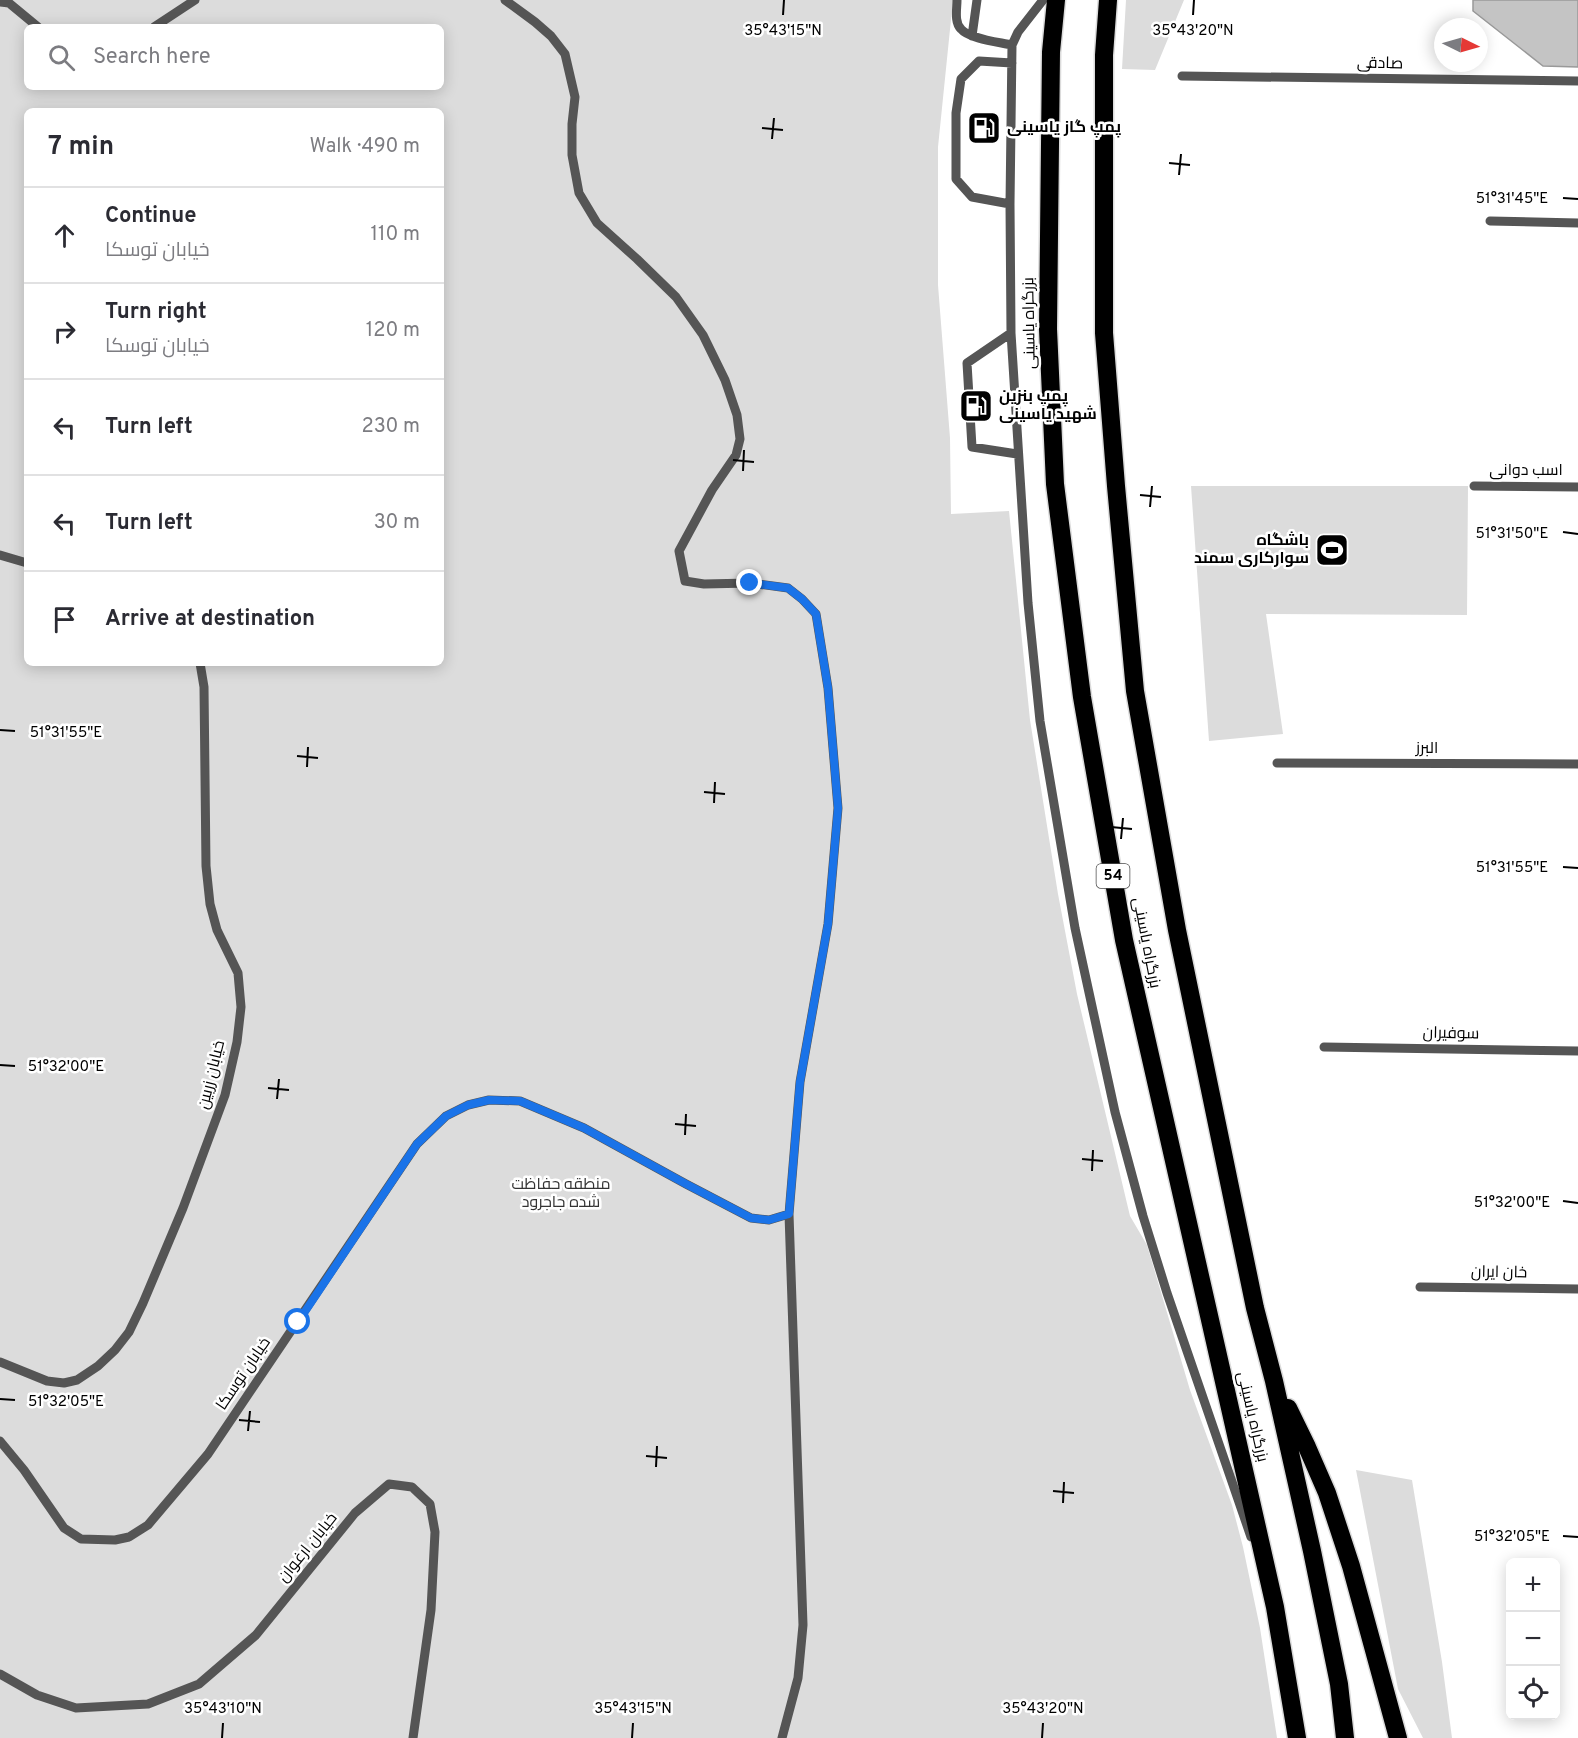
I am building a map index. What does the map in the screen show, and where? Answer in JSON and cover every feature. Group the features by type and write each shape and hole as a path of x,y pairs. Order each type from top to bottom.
{"highway":[{"name":"بزرگراه یاسینی","path":"1056,0 1051,52 1048,329 1055,483 1082,697 1124,940 1275,1607 1297,1738"},
{"name":"بزرگراه یاسینی","path":"1108,0 1104,55 1104,333 1135,691 1177,930 1255,1308 1274,1381 1312,1551 1338,1684 1345,1738"},
{"path":"1274,1381 1327,1493 1351,1566 1398,1738"}],"lane":[{"path":"159,24 195,0"},
{"path":"506,0 535,22 565,54 575,97 572,155 579,193 597,223 676,297 703,335 737,415 740,439 736,455 712,490 679,551 685,581 704,585 750,583 788,588 816,614 828,688 838,808 828,924 800,1082 789,1214 803,1625 798,1678 782,1738"},
{"path":"957,0 956,19 960,29 972,36 1012,45"},
{"path":"972,36 977,0"},
{"path":"1043,0 1018,32 1012,45 1010,204 1011,333 1017,454 1028,603 1040,721 1075,928 1115,1112 1143,1216 1171,1304 1275,1607"},
{"path":"0,2 9,3 34,24"},
{"path":"1010,204 972,196 956,179 956,113 962,79 979,61 1012,63"},
{"name":"صادقی","path":"1182,76 1578,81"},
{"path":"1490,221 1578,223"},
{"path":"1011,333 967,363 968,403 972,447 1017,454"},
{"name":"اسب دوانی","path":"1474,486 1578,487"},
{"path":"0,555 24,562"},
{"name":"خیابان زربین","path":"0,1362 47,1381 63,1383 77,1380 98,1366 115,1350 129,1332 143,1303 187,1198 225,1095 237,1042 241,1007 238,973 217,930 210,904 206,866 204,687 200,666"},
{"name":"البرز","path":"1277,764 1578,764"},
{"name":"سوفیران","path":"1324,1047 1578,1051"},
{"name":"خیابان توسکا","path":"0,1441 24,1470 63,1528 81,1539 96,1541 122,1539 148,1525 208,1454 417,1144 446,1116 468,1105 489,1100 520,1101 584,1128 751,1218 769,1220 789,1214"},
{"name":"خان ایران","path":"1420,1287 1578,1288"},
{"name":"خیابان ارغوان","path":"0,1674 37,1695 76,1708 148,1704 199,1684 256,1635 355,1513 389,1484 412,1487 430,1504 435,1532 431,1610 413,1738"}],"green space":[{"name":"منطقه حفاظت شده جاجرود","path":"0,0 953,0 938,147 938,285 950,438 951,514 1009,511 1030,720 1058,894 1077,994 1130,1216 1147,1245 1190,1390 1232,1505 1260,1628 1277,1738 0,1738"},
{"path":"1126,0 1184,0 1155,70 1122,69"},
{"name":"باشگاه سوارکاری سمند","path":"1191,486 1468,486 1467,615 1266,614 1283,734 1209,741"},
{"path":"1356,1470 1412,1480 1452,1738 1423,1738 1398,1689"}],"building":[{"path":"1473,0 1578,0 1578,67 1543,66 1488,23 1488,18 1482,18 1473,11"}],"place":[{"name":"پمپ گاز یاسینی","path":"984,128"},
{"name":"پمپ بنزین شهید یاسینی","path":"976,406"},
{"name":"باشگاه سوارکاری سمند","path":"1332,550"}],"route":[{"path":"298,1322 417,1144 446,1116 468,1105 489,1100 520,1101 584,1128 751,1218 769,1220 789,1214 800,1082 828,924 838,808 828,688 816,614 788,588 750,583"}]}
